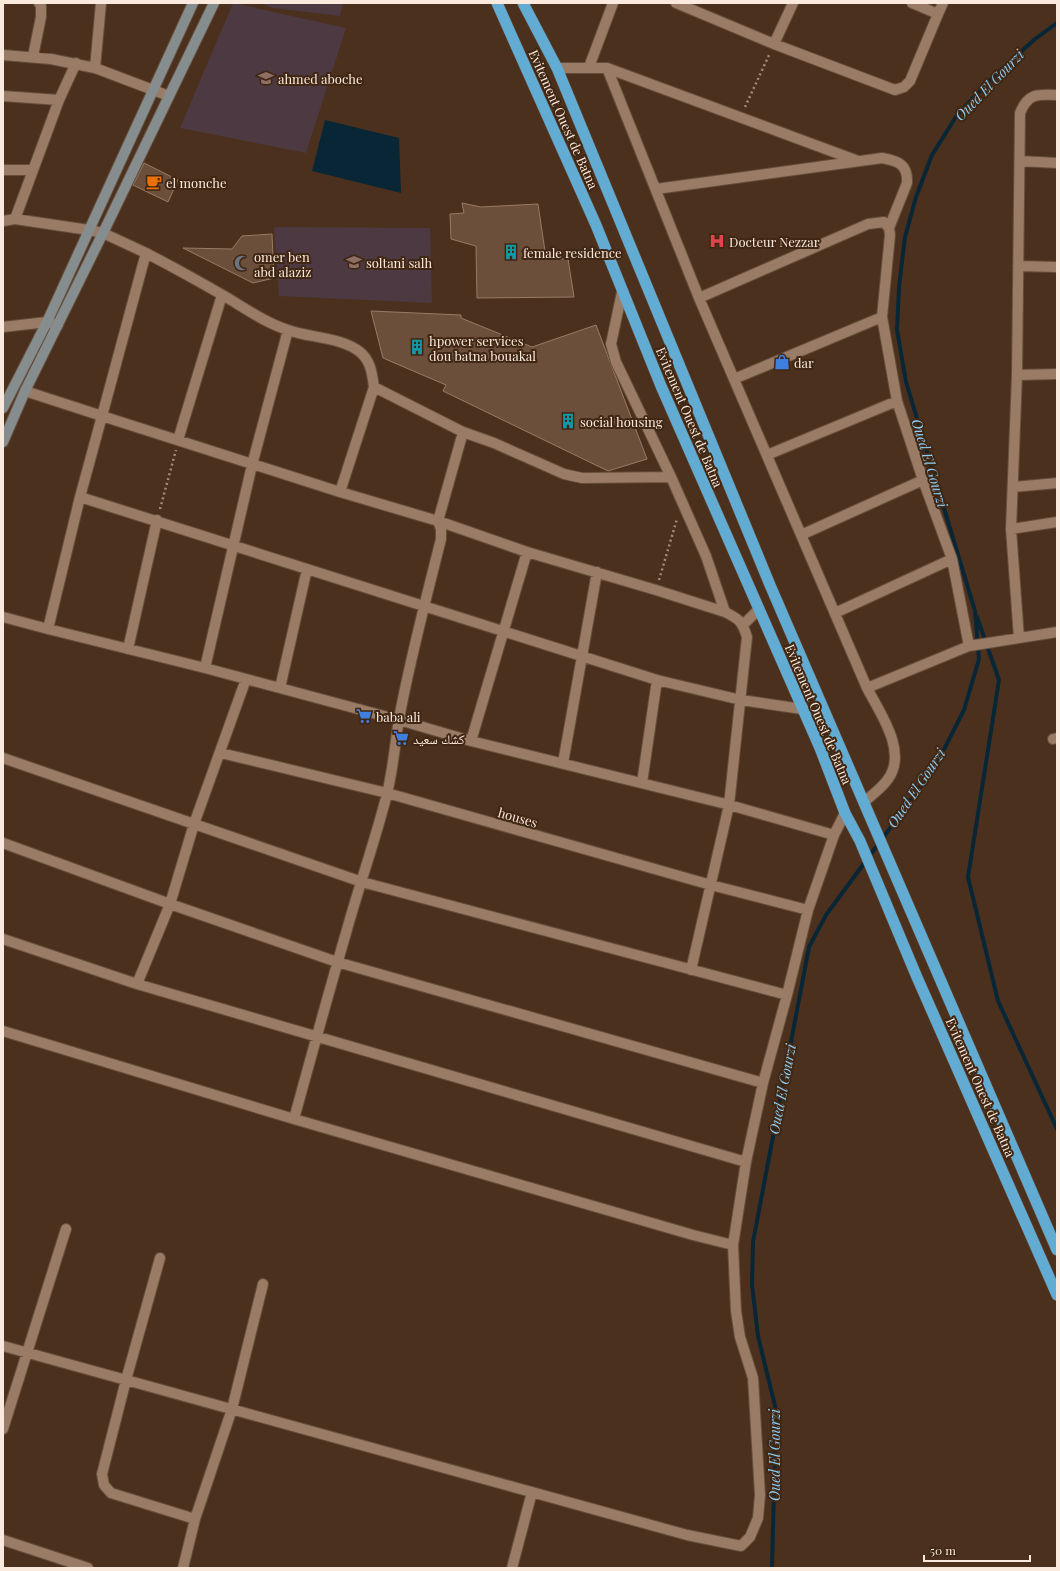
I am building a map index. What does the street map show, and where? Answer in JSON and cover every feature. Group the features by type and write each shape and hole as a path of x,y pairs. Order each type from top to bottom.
{"highway":[{"name":"Evitement Ouest de Batna","path":"497,3 592,218 661,386 820,748 845,813 860,841 880,891 1057,1295"},
{"name":"Evitement Ouest de Batna","path":"523,3 556,68 767,577 1057,1250"}],"main road":[{"path":"4,404 47,322 152,89 193,3"},
{"path":"3,442 25,390 214,3"}],"street":[{"path":"33,56 41,17 42,6 39,3"},
{"path":"95,68 101,3"},
{"path":"589,67 613,3"},
{"path":"676,3 774,44 895,90 904,87 910,81 943,3"},
{"path":"774,44 793,3"},
{"path":"912,3 938,14"},
{"path":"3,55 33,56 76,63 95,68 169,96"},
{"path":"15,220 59,100 76,63"},
{"path":"556,68 607,68 858,161"},
{"path":"607,68 699,298 867,688 892,739 896,758 894,768 882,787 864,802"},
{"path":"1019,638 1011,529 1017,375 1020,113 1029,98 1037,94 1057,95"},
{"path":"3,96 59,100"},
{"path":"656,189 882,158 894,160 902,165 906,170 907,183 889,228 890,235 882,316 897,401 922,480 952,559 973,645"},
{"path":"1020,161 1057,163"},
{"path":"3,170 33,170"},
{"path":"3,221 15,220 103,233 146,253 266,320 288,330 351,346 361,352 369,361 374,388 340,492"},
{"path":"699,298 868,224 884,222 889,228"},
{"path":"48,629 80,497 146,253"},
{"path":"1018,266 1057,267"},
{"path":"622,292 611,344 613,353 706,556 725,612"},
{"path":"178,440 222,295"},
{"path":"734,379 882,316"},
{"path":"3,327 47,322 58,325"},
{"path":"205,668 252,464 288,330"},
{"path":"1017,375 1057,374"},
{"path":"374,388 462,432 494,443 564,474 582,478 671,477"},
{"path":"25,390 340,492 438,521 527,552 725,612 738,619 744,625 747,637 729,805 691,970"},
{"path":"766,454 897,401"},
{"path":"294,1119 316,1035 387,793 393,767 399,720 424,605 441,539 441,529 438,521 462,432"},
{"path":"801,535 922,480"},
{"path":"1013,487 1057,483"},
{"path":"80,497 157,520 234,546 657,680 741,700 802,709"},
{"path":"128,649 157,520"},
{"path":"1011,529 1057,522"},
{"path":"471,741 527,552"},
{"path":"835,613 952,559"},
{"path":"280,688 307,569"},
{"path":"562,763 583,656 597,572"},
{"path":"744,625 759,609"},
{"path":"3,617 205,668 471,741 729,805 834,835"},
{"path":"867,688 973,645 1057,632"},
{"path":"137,984 170,904 194,824 221,753 246,679"},
{"path":"642,783 657,680"},
{"name":"houses","path":"221,753 387,793 711,885 808,910"},
{"path":"3,758 362,882 787,995"},
{"path":"3,1346 687,1535 741,1546 750,1537 758,1518 760,1495 754,1378 740,1337 736,1311 733,1245 746,1162 763,1083 808,910 834,835 845,813"},
{"path":"3,843 170,904 337,962 763,1083"},
{"path":"3,939 137,984 316,1035 746,1162"},
{"path":"3,1031 294,1119 685,1233 733,1245"},
{"path":"3,1429 66,1229"},
{"path":"160,1258 102,1474 104,1485 111,1493 195,1519"},
{"path":"183,1568 195,1519 232,1409 263,1284"},
{"path":"512,1568 532,1492"},
{"path":"3,1540 88,1568"}],"path":[{"path":"740,118 774,44"},
{"path":"157,520 178,440"},
{"path":"656,590 682,502"}],"shaded area":[{"name":"ahmed aboche","path":"233,3 346,28 306,153 180,128"},
{"path":"260,3 343,3 340,16 272,8"},
{"name":"soltani salh","path":"274,227 430,228 432,303 279,296"}],"water":[{"path":"325,120 399,138 401,193 312,171"}],"building":[{"name":"el monche","path":"144,163 178,180 168,202 133,185"},
{"name":"female residence","path":"462,203 481,207 538,204 546,258 568,259 574,297 477,298 476,246 451,239 450,214 464,213"},
{"name":"omer ben abd alaziz","path":"272,234 274,278 253,283 183,248 232,249 242,236"},
{"name":"social housing","path":"371,311 461,315 461,318 532,347 596,325 647,459 608,471 443,391 446,385 383,358"}],"waterway":[{"name":"Oued El Gourzi","path":"772,1568 776,1410 758,1336 752,1285 753,1242 809,947 826,915 935,767 964,710 979,659 975,611 906,382 897,330 899,287 905,237 916,197 932,155 957,115 992,78 1035,39 1057,23"},
{"path":"977,617 999,680 968,877 998,1001 1057,1129"}],"place":[{"name":"ahmed aboche","path":"266,78"},
{"name":"el monche","path":"154,182"},
{"name":"Docteur Nezzar","path":"717,241"},
{"name":"female residence","path":"511,252"},
{"name":"soltani salh","path":"354,262"},
{"name":"omer ben abd alaziz","path":"242,263"},
{"name":"hpower services dou batna bouakal","path":"417,347"},
{"name":"dar","path":"782,362"},
{"name":"social housing","path":"568,421"},
{"name":"baba ali","path":"364,716"},
{"name":"كشك سعيد","path":"401,738"}]}
